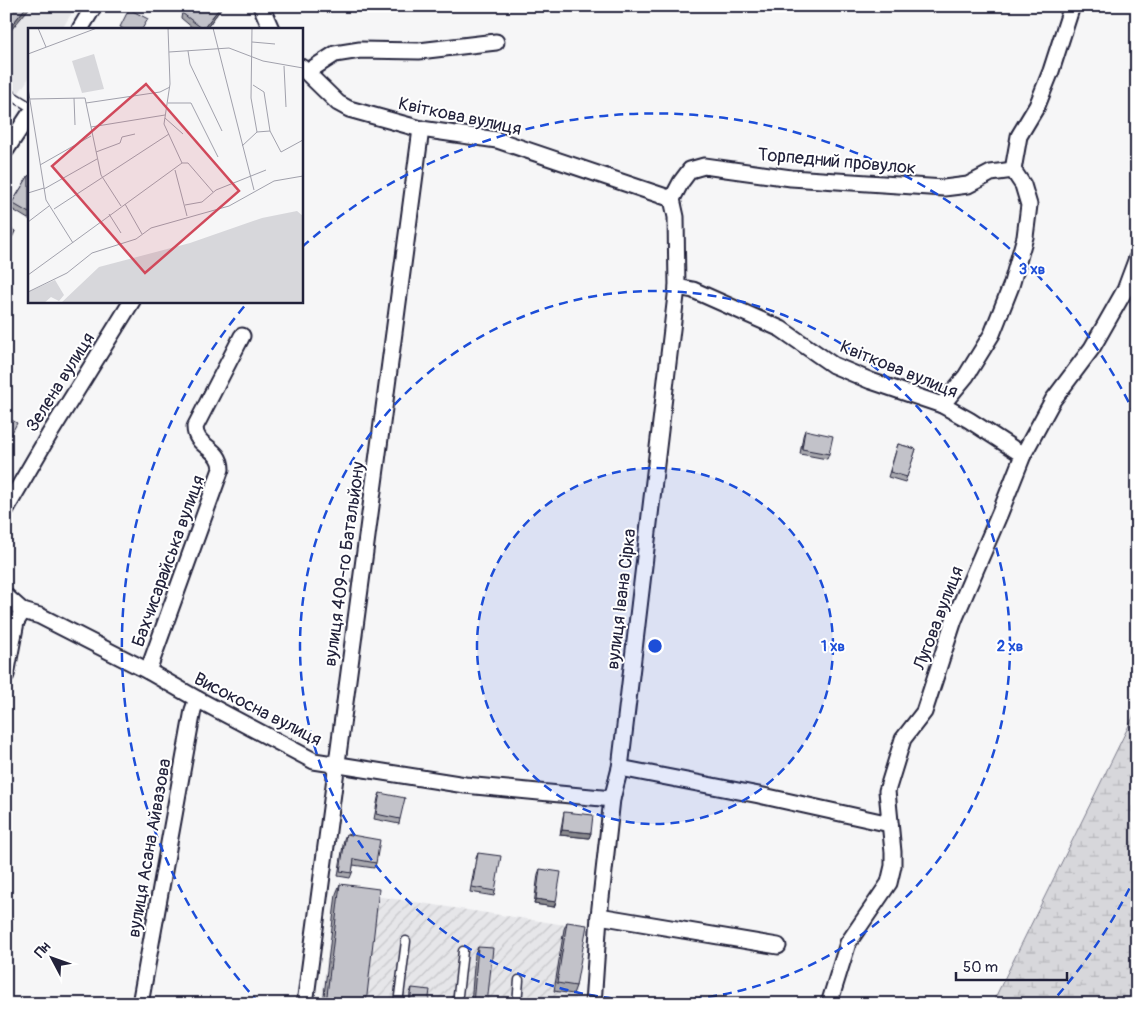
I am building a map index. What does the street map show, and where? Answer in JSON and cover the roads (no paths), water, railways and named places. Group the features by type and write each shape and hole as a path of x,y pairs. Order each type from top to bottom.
{"street":[{"path":"81,28 94,6"},
{"path":"261,6 271,28"},
{"path":"942,405 966,376 992,334 1011,286 1025,237 1028,204 1023,185 1013,170 1019,136 1037,106 1051,71 1072,6"},
{"name":"Квіткова вулиця","path":"496,42 420,50 360,50 335,54 304,70 338,103 349,109 421,129 497,140 672,199"},
{"path":"6,150 28,117"},
{"name":"вулиця 409-го Батальйону","path":"305,1004 421,129"},
{"name":"Торпедний провулок","path":"672,199 690,170 704,166 790,178 944,188 968,185 991,173 1013,170"},
{"name":"вулиця Івана Сірка","path":"593,1004 599,916 612,799 620,768 677,287 676,217 672,199"},
{"name":"Лугова вулиця","path":"829,1004 848,943 889,883 893,866 887,791 904,739 924,712 954,620 1023,454 1053,400 1092,348 1125,290 1137,258"},
{"name":"Квіткова вулиця","path":"677,287 693,290 780,329 833,365 871,382 942,405 1023,454"},
{"name":"Зелена вулиця","path":"6,509 49,435 131,302"},
{"name":"Бахчисарайська вулиця","path":"148,671 221,469 221,462 218,456 198,440 195,434 196,427 242,336"},
{"name":"Високосна вулиця","path":"6,596 23,611 40,616 148,671 197,700 314,761 465,785 612,799"},
{"path":"6,674 16,622 23,611"},
{"name":"вулиця Асана Айвазова","path":"140,1004 193,710 197,700"},
{"path":"620,768 760,794 890,824"},
{"path":"599,916 778,946"}],"lane":[{"path":"6,92 28,105"},
{"path":"398,1004 406,941"},
{"path":"457,1004 463,951"},
{"path":"517,1004 519,980"}]}
